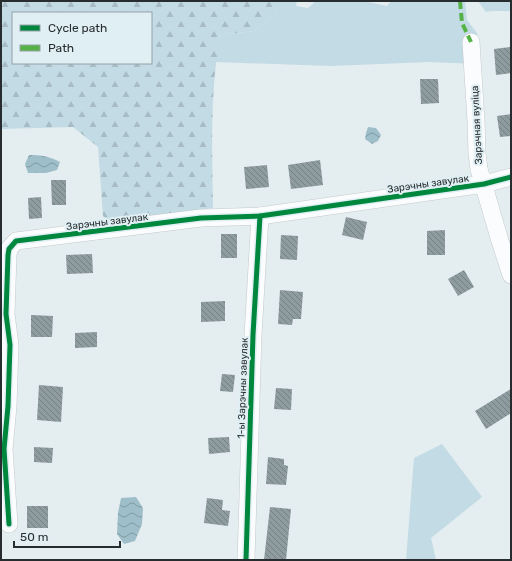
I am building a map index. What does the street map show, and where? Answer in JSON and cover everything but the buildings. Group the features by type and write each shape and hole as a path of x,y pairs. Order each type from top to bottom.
{"street":[{"name":"Зарэчная вуліца","path":"471,42 479,169 511,275"},
{"name":"Зарэчны завулак","path":"10,524 4,448 8,406 10,344 6,314 8,255 12,244 21,240 201,218 260,216 484,184 511,177"},
{"name":"1-ы Зарэчны завулак","path":"246,560 253,335 260,216"}],"green space":[{"path":"1,1 285,1 285,8 254,31 220,35 213,99 213,208 110,222 103,216 98,147 73,127 1,129"},
{"path":"285,1 297,1 296,6 308,8 316,1 363,1 387,6 391,1 465,1 467,20 477,33 479,64 428,62 331,66 215,62 220,35 254,31 285,8"},
{"path":"478,1 511,1 511,11 486,12"},
{"path":"442,444 482,497 431,538 436,560 406,560 414,458"}],"water":[{"path":"368,127 376,128 381,135 378,141 372,144 365,139"},
{"path":"29,155 45,156 60,162 57,170 46,173 28,173 25,164"},
{"path":"136,497 143,508 142,524 135,541 124,544 117,534 118,513 121,498"}],"marked path":[{"path":"460,1 462,23 471,42"}],"cycle path":[{"path":"9,524 4,449 8,406 10,345 6,314 8,255 9,249 16,241 201,218 260,216 484,184 511,177"},
{"path":"246,560 253,335 260,216"}]}
